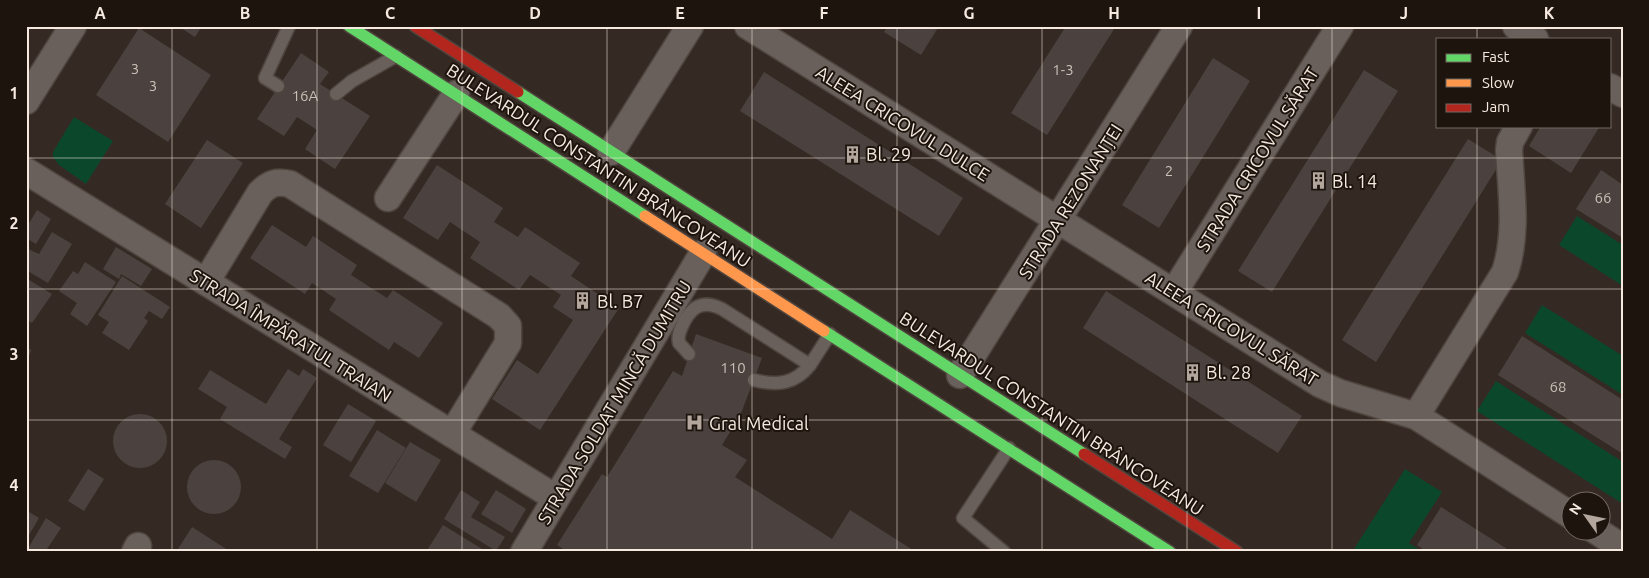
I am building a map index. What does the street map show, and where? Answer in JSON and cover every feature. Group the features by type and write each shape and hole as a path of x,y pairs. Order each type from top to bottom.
{"main road":[{"name":"BULEVARDUL CONSTANTIN BRÂNCOVEANU","path":"349,26 704,253 833,330 1009,448 1170,552"},
{"name":"BULEVARDUL CONSTANTIN BRÂNCOVEANU","path":"414,26 611,152 846,308 960,375 1237,552"}],"street":[{"path":"26,101 73,26"},
{"path":"611,152 690,26"},
{"name":"ALEEA CRICOVUL DULCE","path":"748,26 1058,220"},
{"name":"STRADA REZONANȚEI","path":"960,375 1179,26"},
{"name":"STRADA CRICOVUL SĂRAT","path":"1174,292 1340,26"},
{"path":"1516,26 1534,38"},
{"path":"388,198 456,94"},
{"path":"1416,416 1505,272 1511,253 1513,232 1509,150 1510,142 1518,128"},
{"name":"STRADA ÎMPĂRATUL TRAIAN","path":"29,180 206,282 556,498"},
{"path":"206,282 260,193 268,185 278,181 290,184 499,316 508,326 508,343 452,434"},
{"name":"ALEEA CRICOVUL SĂRAT","path":"1058,220 1320,384 1340,393 1416,416 1562,510"},
{"name":"STRADA SOLDAT MINCĂ DUMITRU","path":"524,552 704,253"},
{"path":"1611,540 1623,548"}],"lane":[{"path":"278,86 265,78 289,26"},
{"path":"336,94 352,81 396,56"},
{"path":"689,354 679,343 680,328 691,310 696,306 708,304 722,309 810,365"},
{"path":"754,380 770,384 787,383 801,375 810,365 833,330"},
{"path":"1004,552 963,518 1009,448"}],"green space":[{"path":"74,117 113,141 86,184 59,165 53,157 53,152"},
{"path":"1577,216 1623,245 1623,286 1559,245"},
{"path":"1542,305 1623,356 1623,395 1525,333"},
{"path":"1496,381 1623,462 1623,504 1612,497 1612,490 1601,490 1477,411"},
{"path":"1405,469 1442,492 1409,543 1423,552 1352,552"}],"building":[{"path":"178,26 202,26 195,37"},
{"path":"888,26 939,26 921,55 884,32"},
{"path":"1066,26 1116,26 1047,135 1011,113"},
{"path":"139,28 211,75 168,142 96,95"},
{"path":"301,53 329,72 320,84 370,116 335,169 305,149 317,130 297,117 284,136 257,119"},
{"path":"1213,58 1250,81 1159,228 1122,205"},
{"name":"Bl. 14","path":"1364,70 1398,91 1272,292 1238,271"},
{"name":"Bl. 29","path":"764,72 963,198 939,236 740,111"},
{"path":"1540,128 1599,128 1571,173 1529,146"},
{"path":"1468,139 1502,160 1376,362 1342,340"},
{"path":"207,140 243,163 201,228 165,204"},
{"name":"Bl. B7","path":"437,165 503,208 494,222 518,237 525,227 580,263 571,276 619,308 540,430 492,399 517,360 538,374 573,320 553,307 561,295 530,275 519,290 470,258 480,242 450,222 438,240 403,218"},
{"path":"1601,170 1623,185 1623,238 1576,209"},
{"path":"37,210 51,219 36,244 26,238 26,228"},
{"path":"272,225 306,247 313,236 357,265 351,275 387,298 393,290 443,323 419,358 394,342 389,350 329,310 336,299 312,283 305,294 250,258"},
{"path":"52,232 72,244 48,283 26,270 26,248 39,254"},
{"path":"116,247 152,269 141,286 121,274 119,279 103,269"},
{"path":"85,262 116,282 87,326 70,314 77,303 59,291 73,271 78,274"},
{"path":"122,276 170,307 162,319 149,311 144,318 148,321 129,350 102,333 109,322 98,315"},
{"path":"26,278 52,294 32,323 26,320"},
{"name":"Bl. 28","path":"1106,291 1302,416 1278,453 1083,328"},
{"path":"696,334 762,358 740,416 722,445 747,460 735,477 832,539 850,510 916,552 568,552 557,545 602,474 607,477 673,371 682,376"},
{"path":"1522,336 1623,400 1623,454 1498,375"},
{"path":"26,347 31,350 26,365"},
{"path":"288,369 299,376 303,369 317,378 279,439 292,447 285,459 220,419 227,407 198,389 210,370 266,404"},
{"path":"348,404 376,421 351,462 323,445"},
{"path":"135,414 145,414 159,422 165,431 167,441 165,451 159,460 145,468 135,468 125,463 118,456 113,446 113,436 118,426 125,419"},
{"path":"377,430 406,448 378,493 349,476"},
{"path":"410,442 441,460 416,502 385,483"},
{"path":"214,460 224,462 233,468 239,477 241,487 239,497 233,506 224,512 214,514 204,512 195,506 189,497 187,487 189,477 195,468 204,462"},
{"path":"88,469 104,479 84,511 68,501"},
{"path":"461,490 480,502 471,517 505,537 496,551 444,519"},
{"path":"496,490 526,509 512,533 481,514"},
{"path":"1441,507 1512,552 1427,552 1417,545"},
{"path":"26,510 39,518 26,540"},
{"path":"46,518 61,528 47,549 52,552 26,552"},
{"path":"443,525 487,552 426,552"},
{"path":"192,527 231,552 176,552"}],"traffic: fast":[{"path":"349,26 645,216"},
{"path":"518,92 1084,454"},
{"path":"824,331 1170,552"}],"traffic: slow":[{"path":"645,216 824,331"}],"traffic: jam":[{"path":"415,26 518,92"},
{"path":"1084,454 1237,552"}],"place":[{"name":"Bl. 29","path":"852,154"},
{"name":"Bl. 14","path":"1318,181"},
{"name":"Bl. B7","path":"583,301"},
{"name":"Bl. 28","path":"1192,372"},
{"name":"Gral Medical","path":"695,423"}]}
